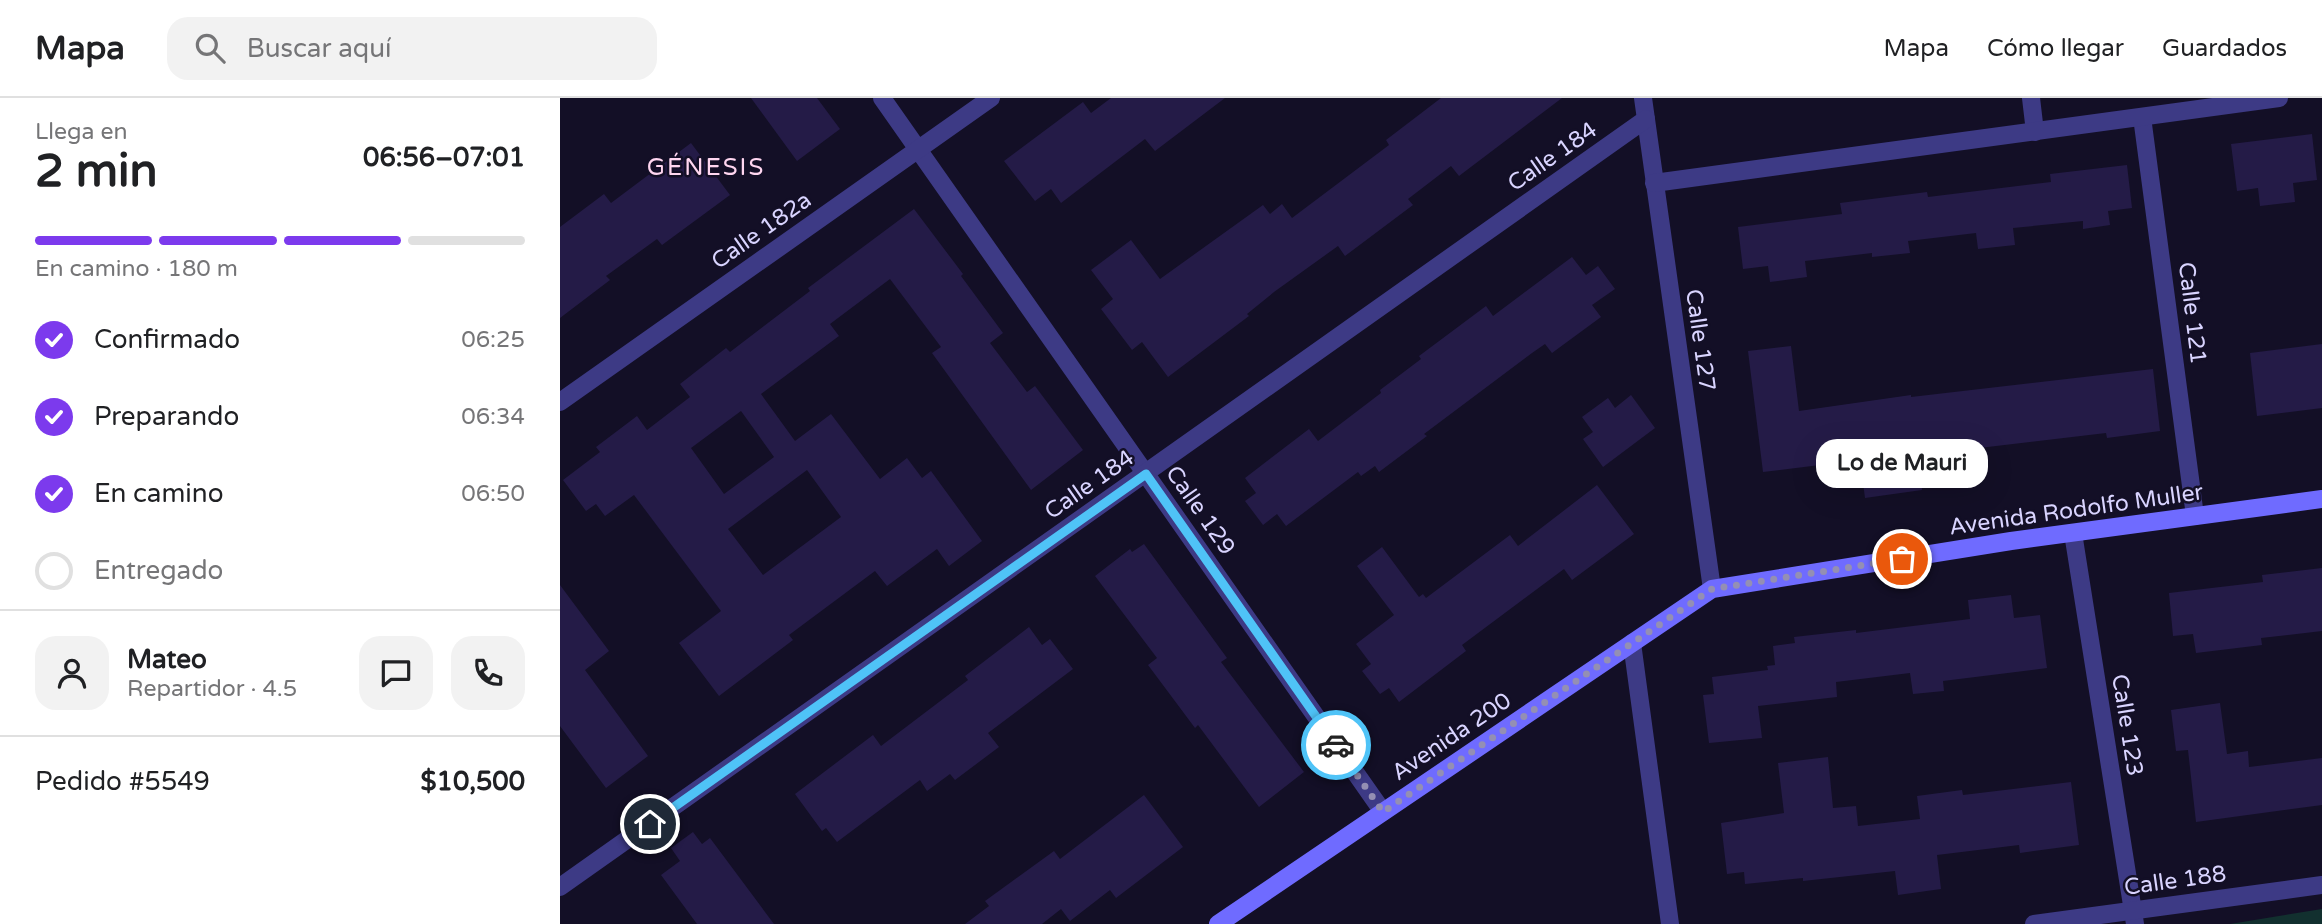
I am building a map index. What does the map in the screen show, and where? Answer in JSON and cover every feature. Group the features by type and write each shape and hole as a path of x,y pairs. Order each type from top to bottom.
{"main road":[{"name":"Avenida Rodolfo Muller","path":"1712,589 2073,533 2322,499"},
{"name":"Avenida 200","path":"1218,924 1712,589"}],"street":[{"name":"Calle 129","path":"882,98 1383,812"},
{"name":"Calle 182a","path":"560,402 991,98"},
{"name":"Calle 127","path":"1643,98 1712,589"},
{"path":"2031,98 2035,132"},
{"path":"1654,183 2279,98"},
{"name":"Calle 121","path":"2142,117 2195,516"},
{"name":"Calle 184","path":"560,887 1646,119"},
{"name":"Calle 123","path":"2073,533 2134,917"},
{"path":"1632,643 1670,924"},
{"name":"Calle 188","path":"2034,924 2134,917 2322,885"}],"green space":[{"path":"2322,909 2322,924 2230,924"}],"building":[{"path":"751,98 817,98 840,129 797,161"},
{"path":"1111,98 1225,98 1155,151 1145,139 1061,203 1051,189 1035,201 1004,161 1083,102 1091,113"},
{"path":"1441,98 1562,98 1459,176 1451,166 1408,199 1413,205 1345,256 1338,246 1274,292 1247,314 1249,316 1168,377 1142,342 1132,350 1101,309 1113,299 1091,270 1131,240 1160,279 1263,205 1270,214 1282,204 1292,218 1389,145 1386,140"},
{"path":"2312,134 2317,180 2293,183 2295,202 2260,206 2258,188 2237,191 2231,144"},
{"path":"691,143 730,195 662,245 657,239 606,276 610,280 560,318 560,227 604,194 611,203"},
{"path":"2127,165 2132,208 2108,211 2110,225 2083,229 2083,221 2013,228 2015,245 1978,249 1976,233 1908,241 1910,253 1872,257 1872,253 1805,261 1807,277 1770,282 1768,266 1743,269 1738,227 1842,214 1840,203 1927,192 1928,197 2051,182 2050,174"},
{"path":"914,209 1003,333 990,343 1027,392 1035,386 1083,450 1031,490 932,353 941,347 890,279 830,324 839,336 761,394 795,441 831,414 880,479 907,458 922,478 931,471 982,541 949,566 937,549 887,586 875,571 789,635 793,640 719,696 679,643 721,611 634,495 605,516 596,504 586,511 563,480 600,452 596,447 637,416 647,430 690,397 680,384 726,348 730,352 810,291 808,288","holes":["741,411 774,457 724,494 691,448","807,470 841,517 763,575 728,529"]},
{"path":"1572,257 1586,275 1598,266 1615,289 1592,305 1601,317 1552,353 1545,344 1532,353 1424,434 1427,436 1379,472 1375,466 1361,476 1358,472 1286,526 1277,514 1263,525 1245,501 1256,493 1245,478 1309,429 1318,441 1381,393 1380,390 1421,359 1419,356 1486,306 1493,316"},
{"path":"2322,344 2322,408 2257,416 2250,353"},
{"path":"1791,346 1799,411 1911,395 2153,369 2160,431 2107,438 2106,433 1954,451 1956,463 1920,467 1922,490 1865,498 1860,460 1763,472 1748,351"},
{"path":"1631,395 1655,428 1603,467 1583,439 1593,432 1582,417 1608,398 1615,408"},
{"path":"1597,485 1634,534 1572,580 1564,569 1462,645 1466,651 1399,702 1389,688 1380,694 1362,671 1371,664 1356,644 1394,615 1357,566 1382,547 1419,597 1423,594 1426,598 1510,535 1518,546"},
{"path":"1144,544 1227,658 1221,662 1304,772 1259,807 1198,725 1195,728 1148,665 1157,658 1095,576 1130,549 1132,552"},
{"path":"2322,568 2322,631 2261,638 2262,645 2196,653 2193,634 2173,636 2169,593 2263,582 2262,575"},
{"path":"560,585 609,651 585,670 648,756 606,788 560,726"},
{"path":"2011,595 2014,618 2040,615 2047,668 1943,681 1944,691 1913,694 1910,673 1836,682 1837,697 1758,706 1762,738 1709,743 1703,695 1714,694 1712,677 1768,670 1767,666 1775,665 1773,646 1795,643 1794,637 1856,630 1856,633 1970,619 1968,600"},
{"path":"1029,627 1042,645 1050,639 1073,669 988,733 999,747 955,780 950,774 927,791 920,780 837,842 826,828 822,831 795,794 873,735 881,746 968,680 965,676"},
{"path":"2220,703 2227,754 2248,751 2249,767 2322,758 2322,805 2196,822 2188,750 2176,751 2171,710"},
{"path":"1828,757 1833,808 1856,806 1858,826 1920,819 1917,796 1962,790 1963,795 2071,782 2079,845 2020,853 2019,845 1937,855 1941,889 1898,895 1895,871 1745,884 1744,872 1727,874 1721,823 1784,813 1778,763"},
{"path":"1144,795 1183,847 1116,898 1110,890 1070,921 1061,909 1042,924 965,924 989,906 985,901 1054,851 1060,859"},
{"path":"693,832 702,844 710,838 774,924 697,924 661,875 680,861 671,848"}],"way so far":[{"path":"1336,745 1383,812 1712,589 1902,559"}],"place":[{"name":"Lo de Mauri","path":"1902,559"}],"district":[{"name":"GÉNESIS","path":"706,167"}],"route":[{"path":"650,824 1146,474 1336,745"}]}
